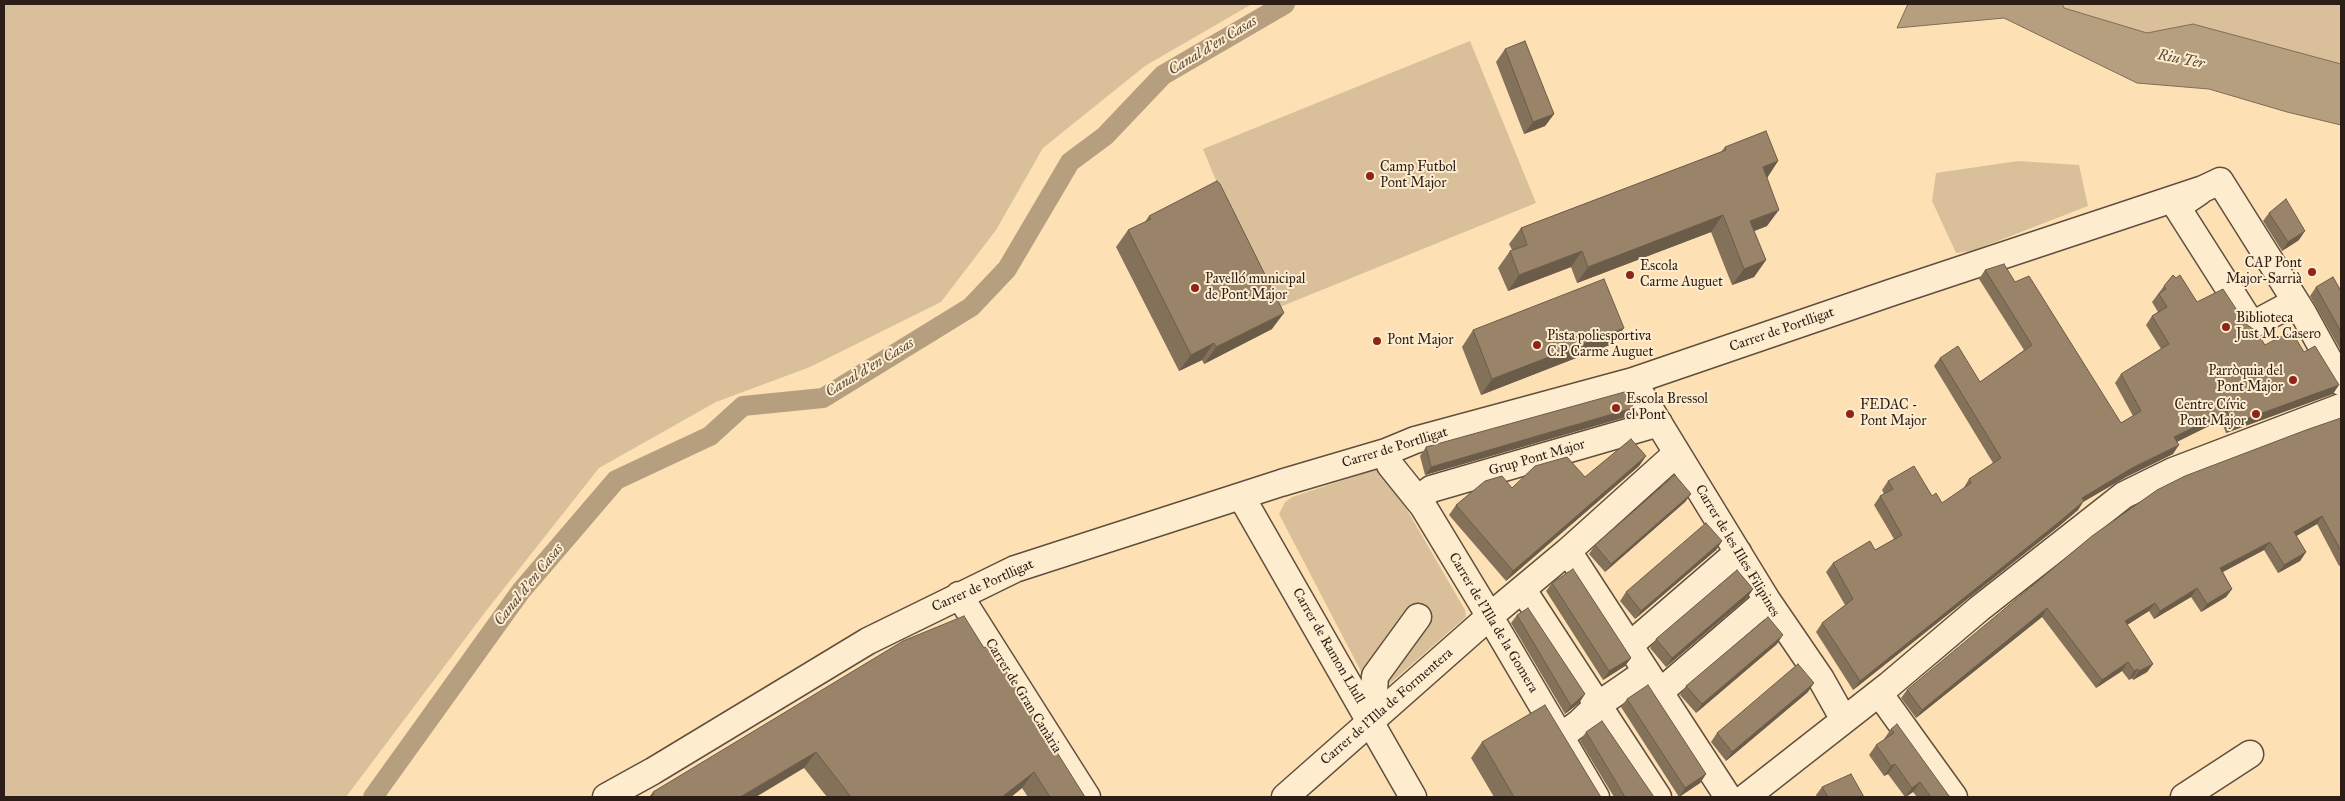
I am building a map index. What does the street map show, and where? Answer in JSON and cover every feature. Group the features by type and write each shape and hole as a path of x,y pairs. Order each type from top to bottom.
{"street":[{"path":"2295,302 2252,325 2177,207 2212,185 2295,302 2341,382"},
{"name":"Carrer de Portlligat","path":"606,797 653,771 868,641 1015,569 1241,496 1386,452 1415,440 1633,381 2212,185"},
{"name":"Carrer de les Illes Filipines","path":"1633,381 1767,600 1821,679 1844,720"},
{"path":"1746,797 1777,787 1844,720 1980,608 2124,495 2182,467 2341,407"},
{"name":"Grup Pont Major","path":"1418,499 1431,489 1659,423"},
{"name":"Carrer de l'Illa de la Gomera","path":"1386,452 1390,465 1418,499 1490,616 1596,797"},
{"path":"1490,616 1568,551 1677,453"},
{"name":"Carrer de Ramon Llull","path":"1241,496 1372,722 1413,797"},
{"path":"1568,551 1728,797"},
{"path":"1629,646 1738,552"},
{"path":"1523,590 1658,797"},
{"name":"Carrer de Gran Canària","path":"959,595 1087,797"},
{"path":"1659,693 1767,600"},
{"name":"Carrer de l'Illa de Formentera","path":"1285,797 1490,616"},
{"path":"1372,722 1375,676 1418,617"},
{"path":"1561,736 1580,723 1598,705 1646,672"},
{"path":"1879,693 1954,797"},
{"path":"2184,797 2250,754"}],"shaded area":[{"path":"1252,4 1145,66 1043,148 996,230 941,302 810,367 716,402 599,468 486,611 346,797 4,797 4,5"},
{"path":"2062,4 2341,4 2341,64 2193,24 2147,33 2064,8"},
{"name":"Camp Futbol Pont Major","path":"1470,41 1536,203 1270,311 1203,149"},
{"path":"2018,161 2079,165 2088,206 1972,251 1956,253 1932,201 1936,173"},
{"path":"1374,470 1384,470 1465,610 1466,617 1386,687 1367,683 1279,514 1285,502 1292,497"}],"water":[{"name":"Riu Ter","path":"1908,4 2062,4 2064,8 2147,33 2193,24 2341,64 2341,125 2287,112 2209,89 2137,83 2004,18 1897,28"}],"building":[{"path":"1525,41 1554,114 1533,122 1505,49"},
{"path":"1766,131 1778,161 1763,167 1779,210 1750,221 1766,260 1744,269 1723,215 1588,267 1582,251 1519,275 1510,251 1527,245 1521,228 1726,150 1725,147"},
{"name":"Pavelló municipal de Pont Major","path":"1217,181 1284,313 1216,347 1214,343 1191,355 1128,230 1151,219 1149,216"},
{"path":"2286,199 2305,231 2288,242 2269,213"},
{"path":"2004,264 2015,282 2029,276 2121,423 2141,411 2121,374 2169,344 2152,316 2167,307 2159,294 2166,289 2164,286 2173,275 2176,278 2180,275 2197,302 2223,289 2246,324 2256,331 2265,345 2286,334 2295,337 2304,352 2315,346 2339,385 2232,424 2227,411 2174,437 2179,445 2132,468 2082,498 2084,501 2064,518 1860,681 1822,623 1853,599 1833,563 1870,541 1875,550 1902,535 1880,496 1893,489 1888,481 1914,466 1932,496 1936,493 1942,503 1971,483 1969,479 2001,458 1940,358 1958,346 1980,382 2032,345 1985,270"},
{"path":"2333,277 2341,291 2341,332 2316,287"},
{"name":"Pista poliesportiva C.P Carme Auguet","path":"1604,279 1624,328 1492,379 1473,330"},
{"path":"1628,391 1633,408 1431,467 1426,447"},
{"path":"2341,418 2341,551 2322,516 2294,532 2306,552 2284,565 2270,542 2220,568 2232,589 2207,604 2197,588 2160,611 2155,603 2125,621 2153,664 2139,671 2138,669 2134,671 2128,662 2102,680 2047,608 1922,710 1907,690 2092,536 2157,490 2185,476"},
{"path":"1631,439 1646,456 1513,571 1456,505 1485,481 1502,476 1512,488 1535,466 1567,457 1585,477"},
{"path":"1675,475 1691,494 1611,564 1595,545"},
{"path":"1706,523 1722,541 1641,611 1626,592"},
{"path":"1573,569 1631,658 1609,671 1552,583"},
{"path":"1737,570 1753,589 1672,658 1656,639"},
{"path":"1528,608 1585,694 1571,706 1517,615"},
{"path":"964,616 984,648 989,644 1085,797 1050,797 1034,772 1002,797 851,797 816,752 740,797 650,797 654,794 653,792 903,641"},
{"path":"1768,617 1783,635 1702,704 1686,686"},
{"path":"1798,664 1814,683 1732,752 1717,733"},
{"path":"1648,685 1706,774 1685,788 1627,699"},
{"path":"1545,705 1601,797 1514,797 1482,742"},
{"path":"1602,721 1654,797 1625,797 1586,732"},
{"path":"1897,724 1951,797 1931,797 1920,782 1912,788 1895,764 1891,766 1876,745 1894,733 1891,729"},
{"path":"1851,774 1864,797 1828,797 1822,787"}],"waterway":[{"name":"Canal d'en Casas","path":"373,797 521,591 616,480 710,436 743,406 823,398 971,307 1007,269 1070,162 1105,136 1163,75 1285,4"}],"place":[{"name":"Camp Futbol Pont Major","path":"1370,176"},
{"name":"CAP Pont Major-Sarrià","path":"2312,272"},
{"name":"Escola Carme Auguet","path":"1630,275"},
{"name":"Pavelló municipal de Pont Major","path":"1195,288"},
{"name":"Biblioteca Just M. Casero","path":"2226,327"},
{"name":"Pont Major","path":"1377,341"},
{"name":"Pista poliesportiva C.P Carme Auguet","path":"1537,345"},
{"name":"Parròquia del Pont Major","path":"2293,380"},
{"name":"Escola Bressol el Pont","path":"1616,408"},
{"name":"FEDAC - Pont Major","path":"1850,414"},
{"name":"Centre Cívic Pont Major","path":"2256,414"}]}
